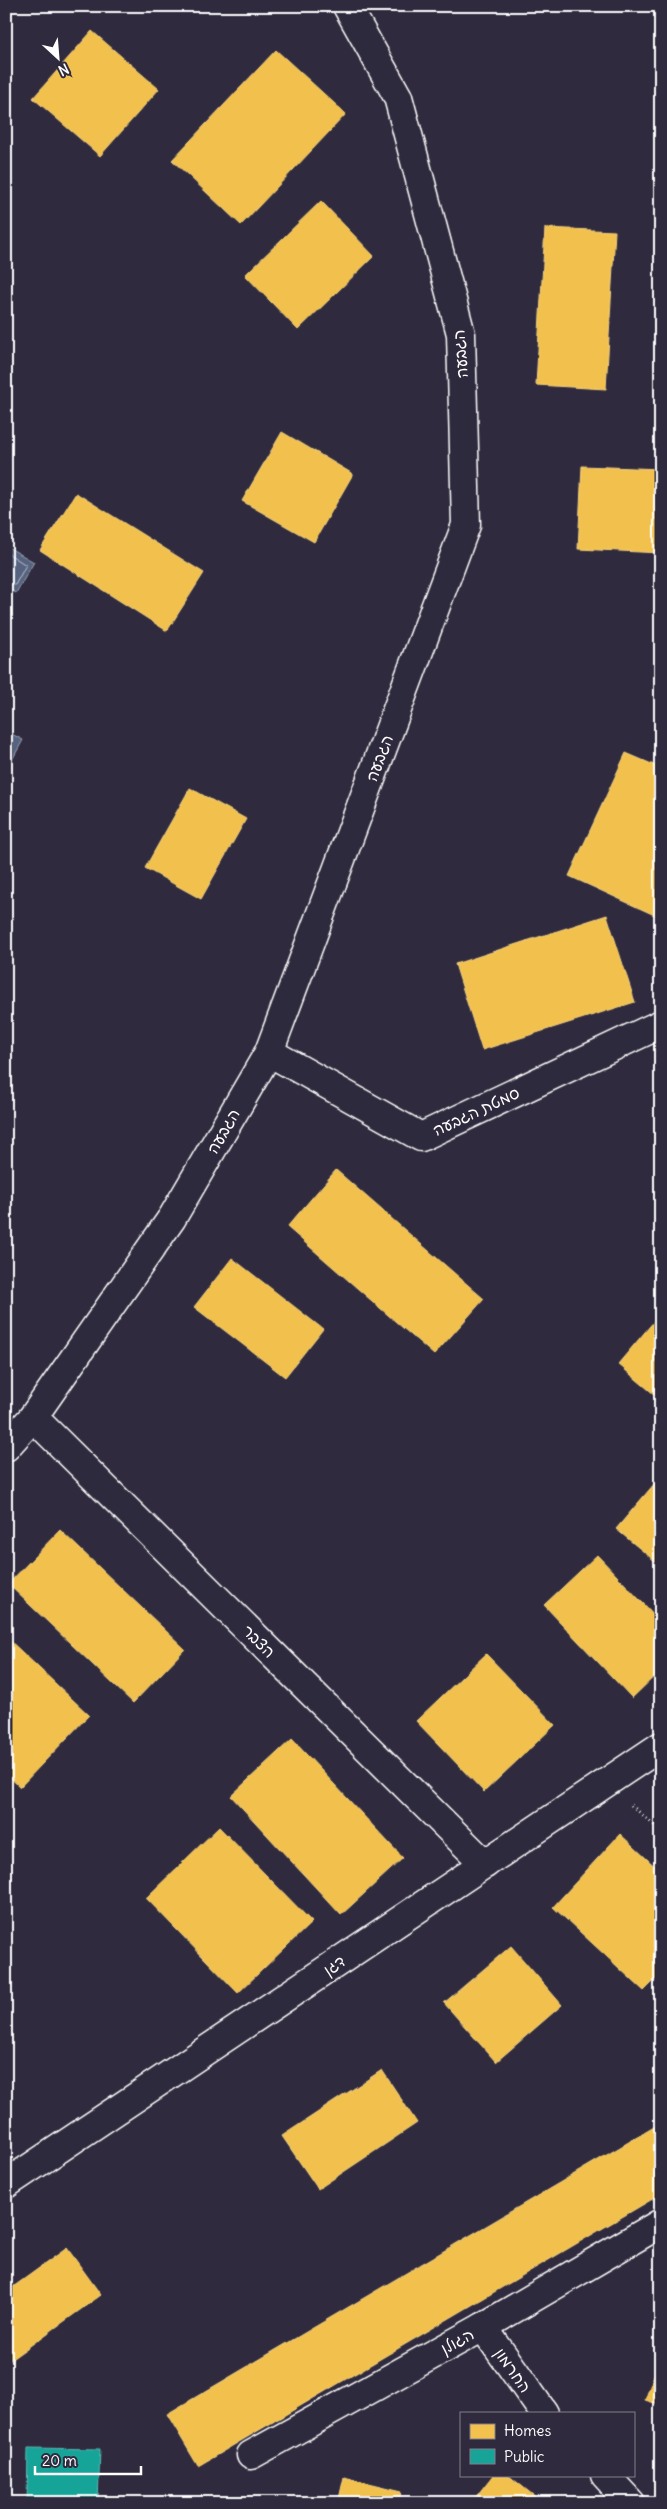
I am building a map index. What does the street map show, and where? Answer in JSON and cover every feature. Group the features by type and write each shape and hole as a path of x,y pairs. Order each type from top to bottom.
{"street":[{"name":"הגבעה","path":"6,1447 33,1417 172,1218 269,1052 466,525 461,334 398,97 347,6"},
{"name":"סמטת הגבעה","path":"269,1052 421,1137 661,1024"},
{"name":"הצבר","path":"33,1417 485,1864"},
{"name":"דגן","path":"6,2184 661,1746"},
{"name":"הגולן","path":"251,2454 483,2327 661,2223"},
{"name":"החרמון","path":"483,2327 543,2412"},
{"path":"605,2476 631,2503"}],"path":[{"path":"606,1783 661,1831"}],"water":[{"path":"6,546 34,562 16,593 6,588"},
{"path":"6,731 23,740 6,771"}],"building: Homes":[{"path":"92,31 159,89 100,156 33,98"},
{"path":"276,50 346,114 241,225 172,160"},
{"path":"321,201 374,256 298,330 245,275"},
{"path":"545,228 615,231 606,389 536,385"},
{"path":"282,432 353,474 314,542 242,501"},
{"path":"582,466 661,469 661,553 578,549"},
{"path":"76,493 204,573 167,631 40,550"},
{"path":"626,753 661,768 661,918 569,876"},
{"path":"190,788 246,819 201,899 145,868"},
{"path":"607,915 635,1002 482,1050 455,964"},
{"path":"336,1170 484,1299 434,1355 287,1227"},
{"path":"232,1258 323,1329 285,1377 194,1307"},
{"path":"661,1313 661,1400 618,1364"},
{"path":"661,1476 661,1566 616,1529"},
{"path":"60,1530 185,1649 133,1703 8,1584"},
{"path":"597,1555 661,1622 661,1670 632,1698 544,1605"},
{"path":"6,1637 89,1715 20,1787 6,1774"},
{"path":"486,1654 555,1725 484,1792 416,1721"},
{"path":"292,1739 403,1858 341,1915 231,1796"},
{"path":"219,1827 312,1922 238,1993 146,1898"},
{"path":"620,1834 661,1872 661,1974 644,1991 553,1907"},
{"path":"511,1946 562,2005 496,2062 444,2003"},
{"path":"382,2070 417,2123 318,2189 282,2136"},
{"path":"661,2123 661,2194 198,2466 167,2414"},
{"path":"67,2248 101,2295 6,2363 6,2292"},
{"path":"661,2356 661,2405 645,2400"},
{"path":"492,2476 509,2476 543,2503 471,2503"},
{"path":"344,2477 402,2491 400,2503 338,2503"}],"building: Public":[{"path":"28,2448 100,2449 98,2503 27,2503"}]}
